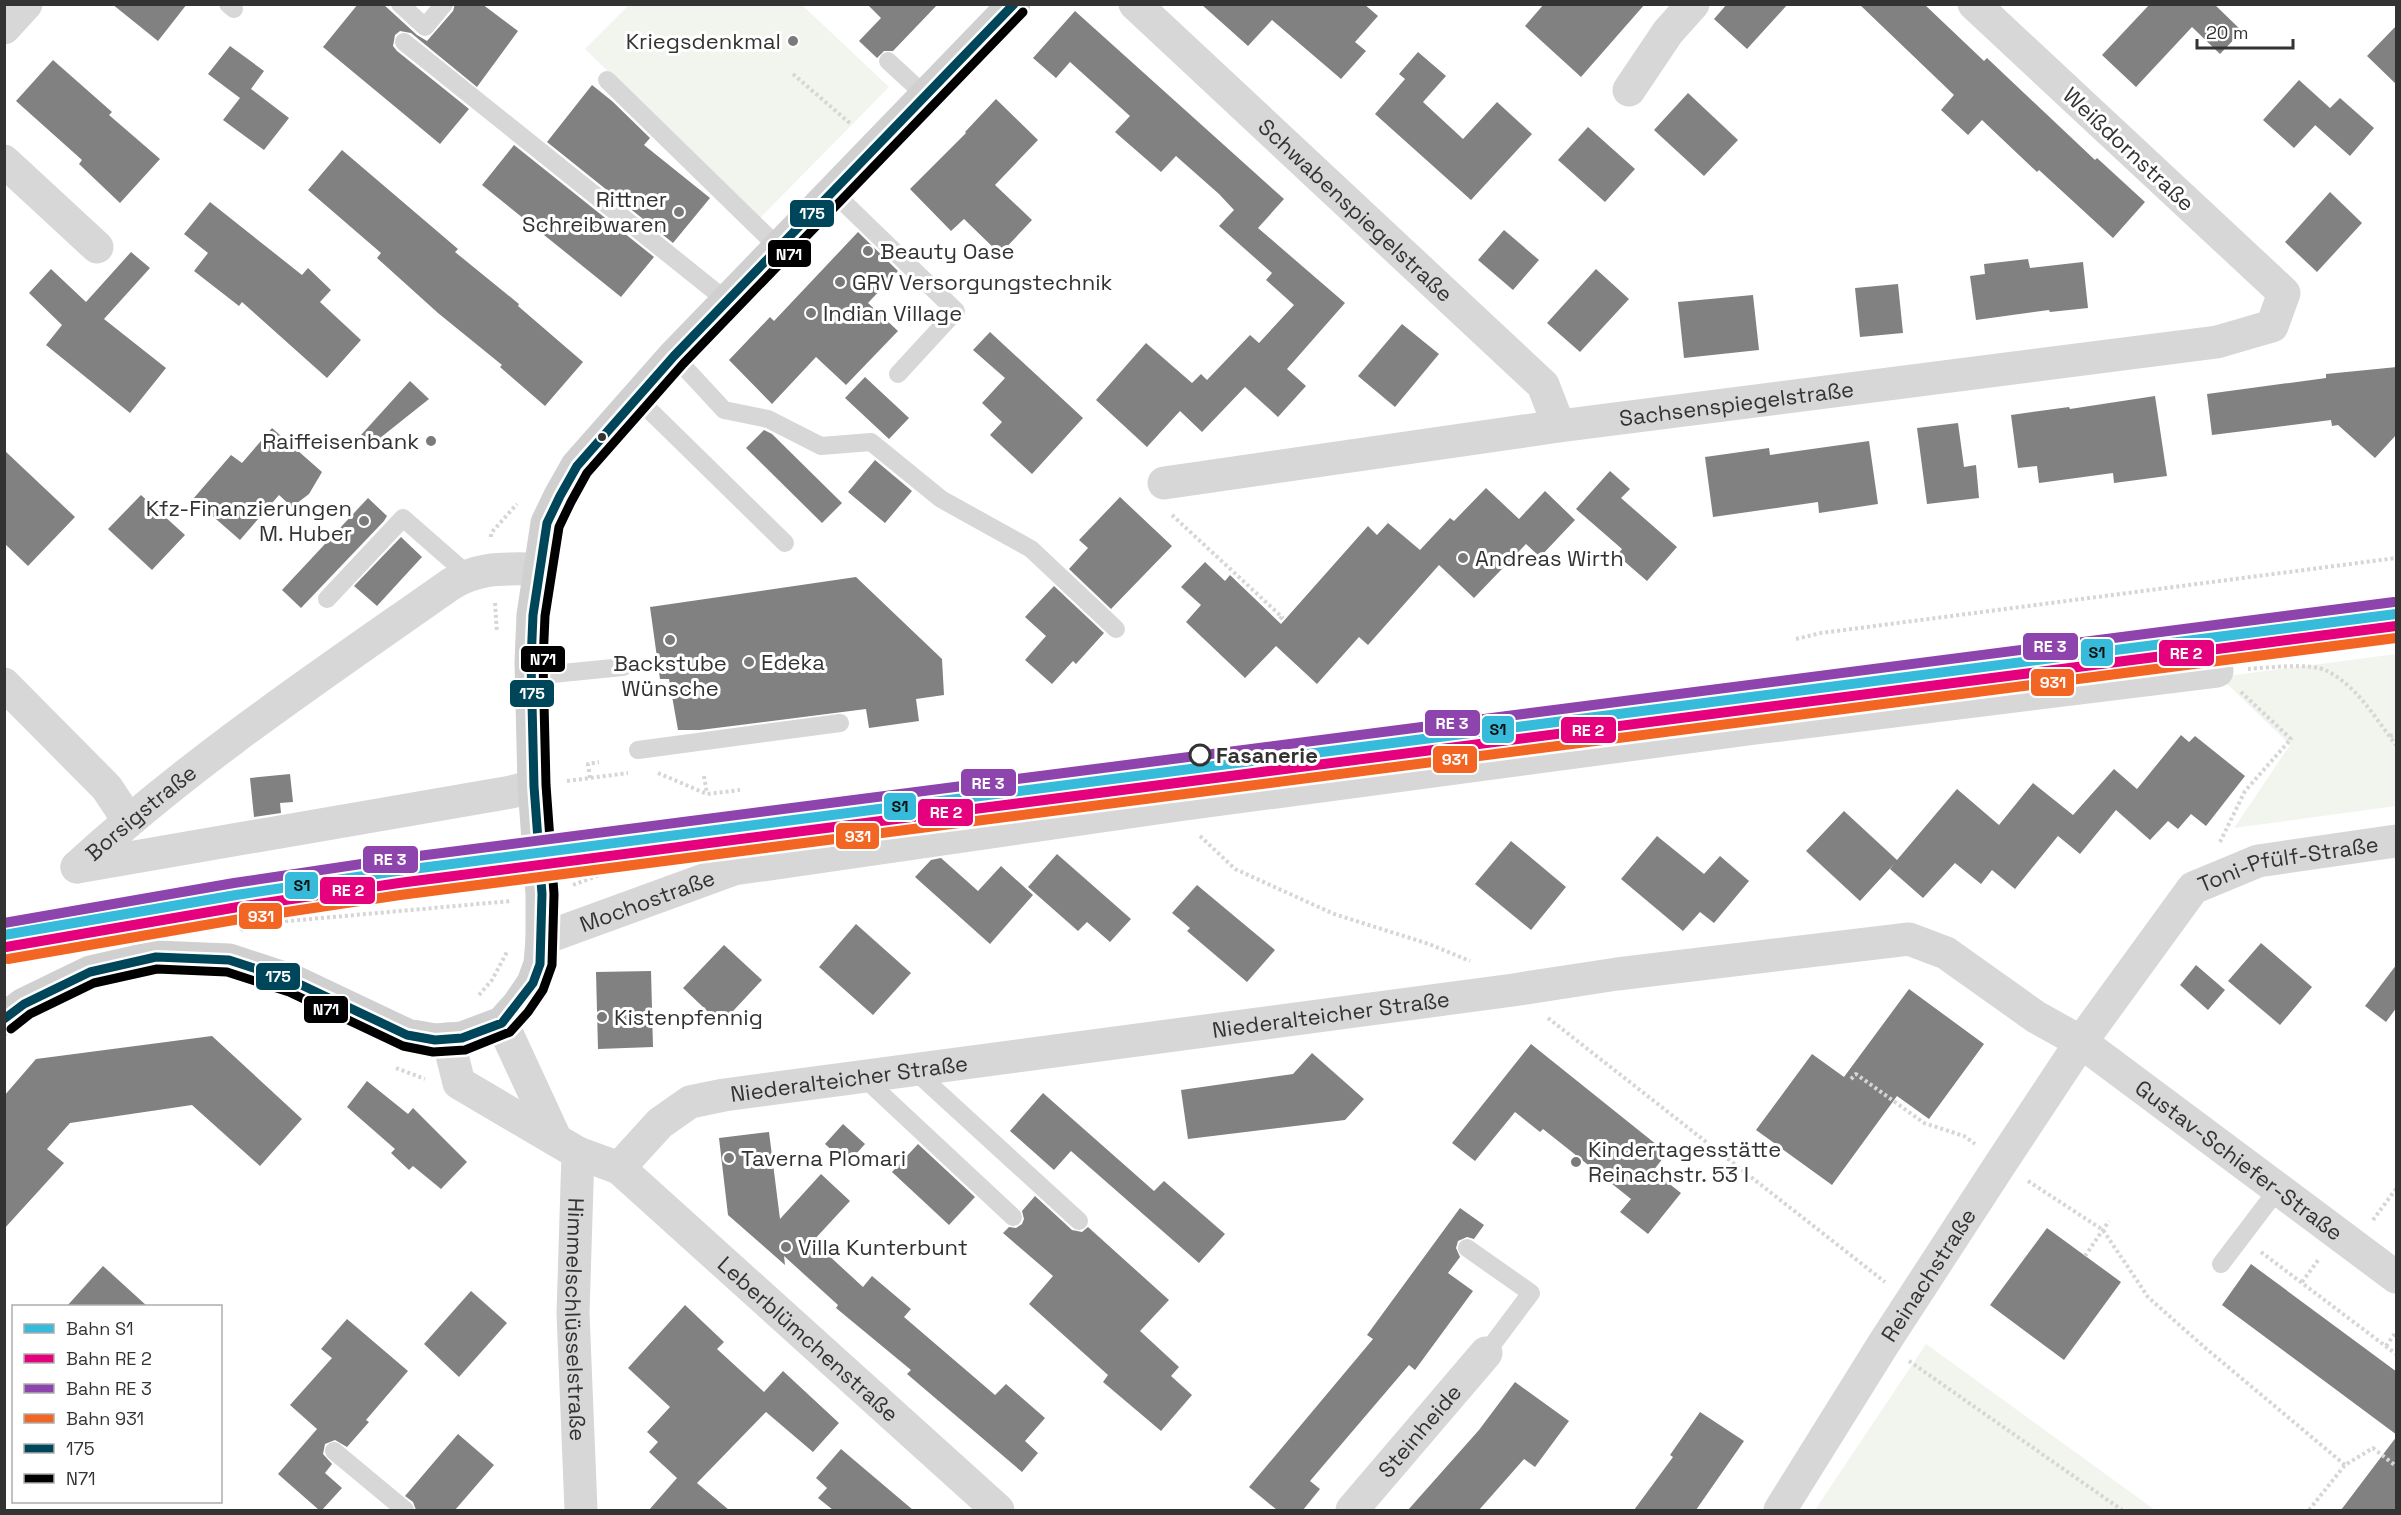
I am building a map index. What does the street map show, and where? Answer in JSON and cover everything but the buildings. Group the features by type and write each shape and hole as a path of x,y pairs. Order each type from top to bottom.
{"main road":[{"path":"4,1020 24,1004 90,972 156,957 230,960 293,981 397,1032 435,1040 462,1038 502,1023 518,1005 532,983 540,964 542,894 534,786 532,676 533,615 547,522 577,466 674,356 834,193 1014,4"}],"street":[{"path":"4,28 26,4"},
{"name":"Schwabenspiegelstraße","path":"1136,4 1543,385 1559,426"},
{"path":"1629,90 1668,32 1693,4"},
{"name":"Weißdornstraße","path":"1974,4 2284,293"},
{"path":"4,161 97,247"},
{"name":"Sachsenspiegelstraße","path":"1164,483 1559,426 2217,342 2272,326 2284,293"},
{"path":"478,572 539,569"},
{"name":"Borsigstraße","path":"478,572 262,718 128,820 77,867 511,792 534,786"},
{"name":"Mochostraße","path":"542,939 734,869 1178,805 1756,728 2217,671"},
{"path":"4,684 107,788 128,820"},
{"name":"Toni-Pfülf-Straße","path":"2081,1042 2193,888 2258,861 2397,841"},
{"name":"Niederalteicher Straße","path":"619,1168 660,1123 690,1102 724,1095 1513,990 1617,974 1909,939 1946,953 2036,1017 2081,1042"},
{"path":"502,1023 567,1147"},
{"path":"448,1039 459,1083 567,1147 619,1168"},
{"name":"Reinachstraße","path":"1780,1510 1884,1343 2081,1042"},
{"name":"Gustav-Schiefer-Straße","path":"2081,1042 2397,1277"},
{"name":"Himmelschlüsselstraße","path":"567,1147 581,1510"},
{"name":"Leberblümchenstraße","path":"619,1168 998,1510"},
{"name":"Steinheide","path":"1352,1510 1486,1353"}],"lane":[{"path":"400,4 425,27 444,4"},
{"path":"404,42 727,301"},
{"path":"888,61 926,96"},
{"path":"607,80 779,248"},
{"path":"834,193 956,311 898,374"},
{"path":"674,356 724,410 768,419 821,446 871,442 942,499 1031,549 1116,629"},
{"path":"637,398 785,543"},
{"path":"327,599 403,518 478,572"},
{"path":"532,676 623,667"},
{"path":"638,750 840,723"},
{"path":"915,1071 1079,1221"},
{"path":"862,1076 1013,1217"},
{"path":"2221,1264 2278,1189"},
{"path":"1467,1248 1531,1293 1486,1353"},
{"path":"334,1451 405,1510"}],"path":[{"path":"793,74 877,147"},
{"path":"1164,483 1168,512 1242,584 1282,617 1278,621"},
{"path":"478,572 491,533 519,502"},
{"path":"1796,639 1821,633 2397,558"},
{"path":"2217,671 2292,666 2325,669 2358,695 2397,745"},
{"path":"2193,888 2221,840 2245,791 2291,739 2217,671"},
{"path":"2390,736 2397,734"},
{"path":"590,778 588,764 599,762"},
{"path":"650,770 707,794 740,790"},
{"path":"568,781 630,773"},
{"path":"704,776 707,794"},
{"path":"1178,805 1195,832 1235,869 1334,914 1429,944 1471,961"},
{"path":"230,960 244,925 512,901 542,894"},
{"path":"1513,990 1911,1303"},
{"path":"395,1067 402,1074 459,1083"},
{"path":"1851,1079 1856,1074 1924,1123 1964,1136 2103,1230 2148,1297 2345,1465"},
{"path":"2085,1256 2109,1221"},
{"path":"2242,1237 2397,1354"},
{"path":"2386,1346 2397,1332"},
{"path":"1884,1343 2122,1510"},
{"path":"2310,1510 2345,1465 2373,1448 2397,1466"}],"shaded area":[{"path":"629,5 802,5 889,87 759,219 585,49"},
{"path":"2396,654 2396,806 2234,828 2290,745 2220,677"},
{"path":"1926,1344 2155,1510 1815,1510"}],"rail line":[{"name":"S1","path":"4,935 236,895 397,871 2396,614"},
{"name":"931","path":"8,959 240,919 400,895 2396,638"}],"transit line":[{"name":"175","path":"4,1019 24,1004 90,972 156,957 229,960 293,981 407,1035 435,1040 462,1038 502,1023 533,983 540,964 542,894 534,786 531,662 533,615 547,523 560,496 577,466 674,356 1014,4"},
{"name":"N71","path":"11,1029 30,1014 94,983 157,969 227,972 289,992 403,1046 433,1052 465,1050 510,1032 543,990 552,965 554,894 546,785 543,662 545,616 559,527 571,502 587,473 683,364 1023,12"},
{"path":"4,923 234,883 395,859 2394,602"},
{"path":"6,947 238,907 399,883 2396,626"}],"place":[{"name":"Kriegsdenkmal","path":"793,41"},
{"name":"Rittner Schreibwaren","path":"679,212"},
{"name":"Beauty Oase","path":"868,251"},
{"name":"GRV Versorgungstechnik","path":"840,282"},
{"name":"Indian Village","path":"811,313"},
{"name":"Raiffeisenbank","path":"431,441"},
{"name":"Kfz-Finanzierungen M. Huber","path":"364,521"},
{"name":"Andreas Wirth","path":"1463,558"},
{"name":"Backstube Wünsche","path":"670,640"},
{"name":"Edeka","path":"749,662"},
{"name":"Fasanerie","path":"1200,755"},
{"name":"Kistenpfennig","path":"602,1017"},
{"name":"Taverna Plomari","path":"729,1158"},
{"name":"Kindertagesstätte Reinachstr. 53 I","path":"1576,1162"},
{"name":"Villa Kunterbunt","path":"786,1247"}]}
